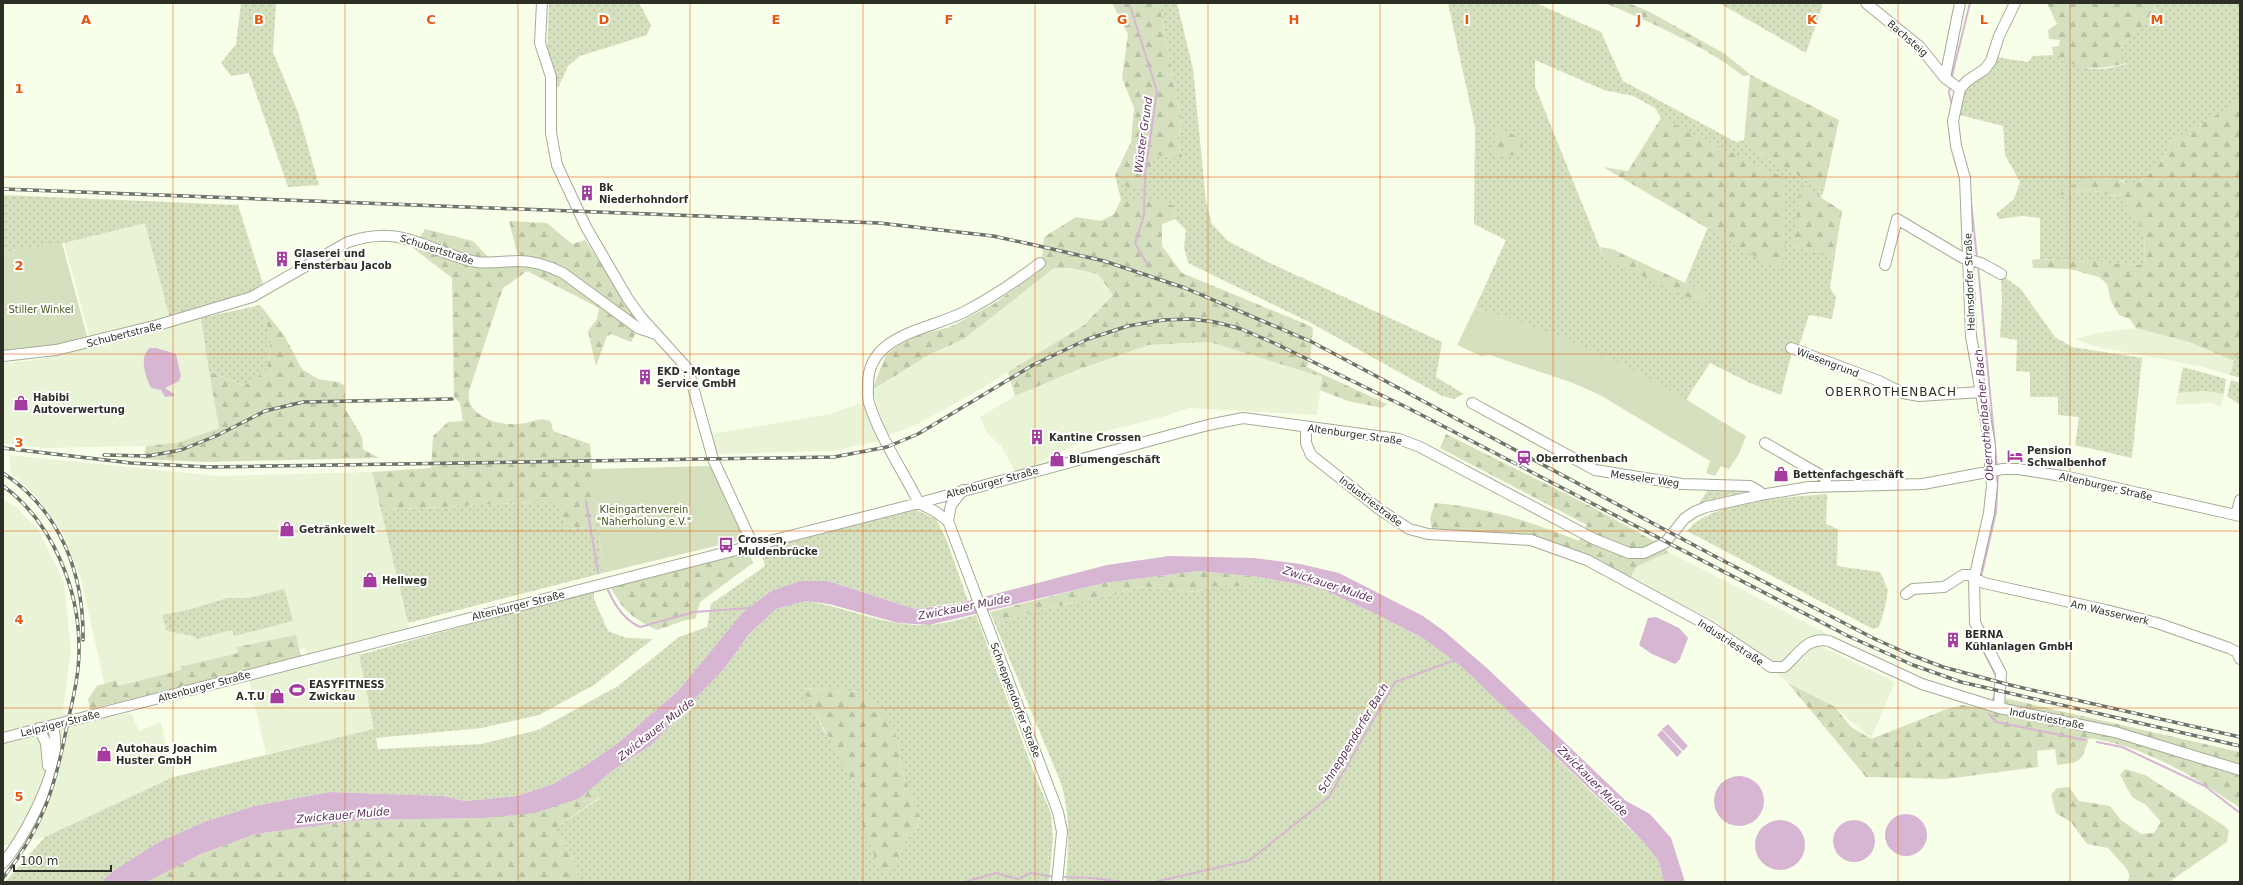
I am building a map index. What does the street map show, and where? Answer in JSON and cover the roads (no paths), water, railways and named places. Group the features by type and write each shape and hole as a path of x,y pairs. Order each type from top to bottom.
{"street":[{"path":"542,3 540,43 550,77 552,133 557,164 586,227 628,300 688,369 713,459 752,545"},
{"name":"Bachsteig","path":"1866,3 1920,47 1951,84"},
{"path":"1960,3 1951,84 1967,81 1984,69 1991,61 1999,36 2015,3"},
{"name":"Helmsdorfer Straße","path":"1951,84 1955,102 1953,129 1965,178 1974,260 1971,336 1990,445 1996,470 1992,485 1978,581 1977,628 1990,649 2002,677 1999,708"},
{"path":"1885,265 1897,219 2001,274"},
{"name":"Schubertstraße","path":"3,356 56,350 158,325 252,298 348,242 365,236 384,235 412,239 478,262 520,261 549,266 563,273 638,328 656,334"},
{"path":"963,490 951,505 948,521 936,512 919,503 887,447 868,401 868,375 875,356 905,333 957,315 994,296 1040,263"},
{"name":"Wiesengrund","path":"1791,348 1914,396 1981,392"},
{"name":"Messeler Weg","path":"1472,403 1595,470 1682,484 1750,486 1759,491 1760,495"},
{"name":"Altenburger Straße","path":"118,709 919,503 1208,425 1243,418 1399,439 1420,447 1594,539 1630,554 1644,553 1665,543 1684,519 1694,512 1706,507 1760,495 1802,488 1923,484 1996,470 2018,469 2056,475 2238,516"},
{"name":"Industriestraße","path":"1306,427 1306,443 1311,455 1379,509 1409,529 1428,534 1531,540 1587,560 1709,626 1771,667 1784,667 1810,642 1820,639 1835,644 1922,684 1999,708 2115,732 2240,770"},
{"path":"1765,443 1824,477 1828,486"},
{"path":"2238,516 2240,500"},
{"name":"Schneppendorfer Straße","path":"948,521 1058,812 1062,832 1057,882"},
{"path":"1906,594 1913,589 1944,587 1963,575 1978,581"},
{"name":"Am Wasserwerk","path":"1978,581 2031,595 2106,610 2157,623 2229,648 2237,652 2240,659"},
{"name":"Leipziger Straße","path":"3,738 118,709"},
{"path":"3,863 14,850 32,818 47,780 54,757 56,742 54,725"},
{"path":"39,728 46,743 48,758 47,780"}],"water":[{"path":"150,348 156,348 176,354 181,376 179,381 165,388 174,394 174,396 165,397 161,390 151,388 144,367 144,356"},
{"name":"Zwickauer Mulde","path":"1169,556 1254,558 1300,564 1339,573 1423,616 1444,631 1488,669 1626,801 1650,814 1671,838 1685,882 1664,882 1659,862 1647,846 1621,819 1461,666 1423,638 1320,588 1259,577 1199,571 1104,583 929,625 898,623 829,604 806,601 776,609 749,634 724,669 651,745 612,771 580,798 535,813 483,818 359,820 256,834 201,854 147,882 101,882 113,871 157,843 204,822 254,806 330,792 443,796 465,801 517,796 553,784 588,764 618,743 679,690 742,613 771,591 800,581 828,581 915,609 956,604 1107,565"},
{"path":"1656,617 1679,628 1688,638 1680,659 1675,664 1652,654 1639,645 1648,618"},
{"path":"1668,724 1688,746 1683,751 1662,729"},
{"path":"1662,730 1682,752 1677,757 1657,735"},
{"path":"1739,776 1748,778 1757,783 1762,792 1764,801 1762,810 1757,819 1748,824 1739,826 1730,824 1721,819 1716,810 1714,801 1716,792 1721,783 1730,778"},
{"path":"1906,814 1921,820 1927,835 1921,850 1906,856 1891,850 1885,835 1891,820"},
{"path":"1780,820 1789,822 1798,827 1803,836 1805,845 1803,854 1798,863 1789,868 1780,870 1771,868 1762,863 1757,854 1755,845 1757,836 1762,827 1771,822"},
{"path":"1854,820 1869,826 1875,841 1869,856 1854,862 1839,856 1833,841 1839,826"}],"waterway":[{"name":"Wüster Grund","path":"1129,3 1157,91 1145,174 1144,215 1135,243 1149,267"},
{"path":"1951,80 1970,3"},
{"path":"1950,86 1949,93 1952,105"},
{"path":"1951,145 1957,168"},
{"name":"Oberrothenbacher Bach","path":"1970,193 1977,258"},
{"name":"Oberrothenbacher Bach","path":"1978,266 1997,467"},
{"name":"Oberrothenbacher Bach","path":"1981,577 1996,512 1998,473"},
{"path":"586,501 598,572"},
{"path":"608,590 621,612 629,621 640,627 694,612 750,608"},
{"name":"Oberrothenbacher Bach","path":"1983,650 1997,678"},
{"name":"Schneppendorfer Bach","path":"1155,882 1250,860 1329,797 1395,682 1455,660"},
{"name":"Oberrothenbacher Bach","path":"1992,703 1996,690"},
{"name":"Oberrothenbacher Bach","path":"1989,714 1996,722 2085,740"},
{"name":"Oberrothenbacher Bach","path":"2097,742 2122,747 2205,786 2240,813"},
{"name":"Schneppendorfer Bach","path":"965,882 996,873 1018,879 1031,873 1054,877"},
{"name":"Schneppendorfer Bach","path":"1061,877 1092,878 1123,882"}],"railway":[{"path":"3,189 879,223 993,236 1104,261 1185,288 1312,342 1720,559 1875,639 1911,655 1943,667 2010,685 2240,737"},
{"path":"3,448 131,463 209,467 834,457 887,447 918,434 1033,365 1088,339 1128,326 1163,320 1191,319 1215,322 1241,329 1274,343 1408,408 1848,636 1913,665 1961,682 2240,746"},
{"path":"104,455 148,456 181,450 216,436 265,411 303,402 452,399"},
{"path":"3,473 23,488 40,506 54,525 65,546 79,591 83,640"},
{"path":"3,486 21,501 36,519 49,538 60,560 69,582 75,605 79,651 75,689 58,768 46,806 28,842 17,860 3,878"}],"place":[{"name":"Bk Niederhohndorf","path":"587,193"},
{"name":"Glaserei und Fensterbau Jacob","path":"282,259"},
{"name":"EKD - Montage Service GmbH","path":"645,377"},
{"name":"Habibi Autoverwertung","path":"21,403"},
{"name":"Kantine Crossen","path":"1037,437"},
{"name":"Pension Schwalbenhof","path":"2015,456"},
{"name":"Oberrothenbach","path":"1524,458"},
{"name":"Blumengeschäft","path":"1057,459"},
{"name":"Bettenfachgeschäft","path":"1781,474"},
{"name":"Getränkewelt","path":"287,529"},
{"name":"Crossen, Muldenbrücke","path":"726,545"},
{"name":"Hellweg","path":"370,580"},
{"name":"BERNA Kühlanlagen GmbH","path":"1953,640"},
{"name":"EASYFITNESS Zwickau","path":"297,690"},
{"name":"A.T.U","path":"277,696"},
{"name":"Autohaus Joachim Huster GmbH","path":"104,754"}],"district":[{"name":"OBERROTHENBACH","path":"1891,392"}],"park label":[{"name":"Stiller Winkel","path":"41,309"},
{"name":"Kleingartenverein \"Naherholung e.V.\"","path":"644,514"}]}
